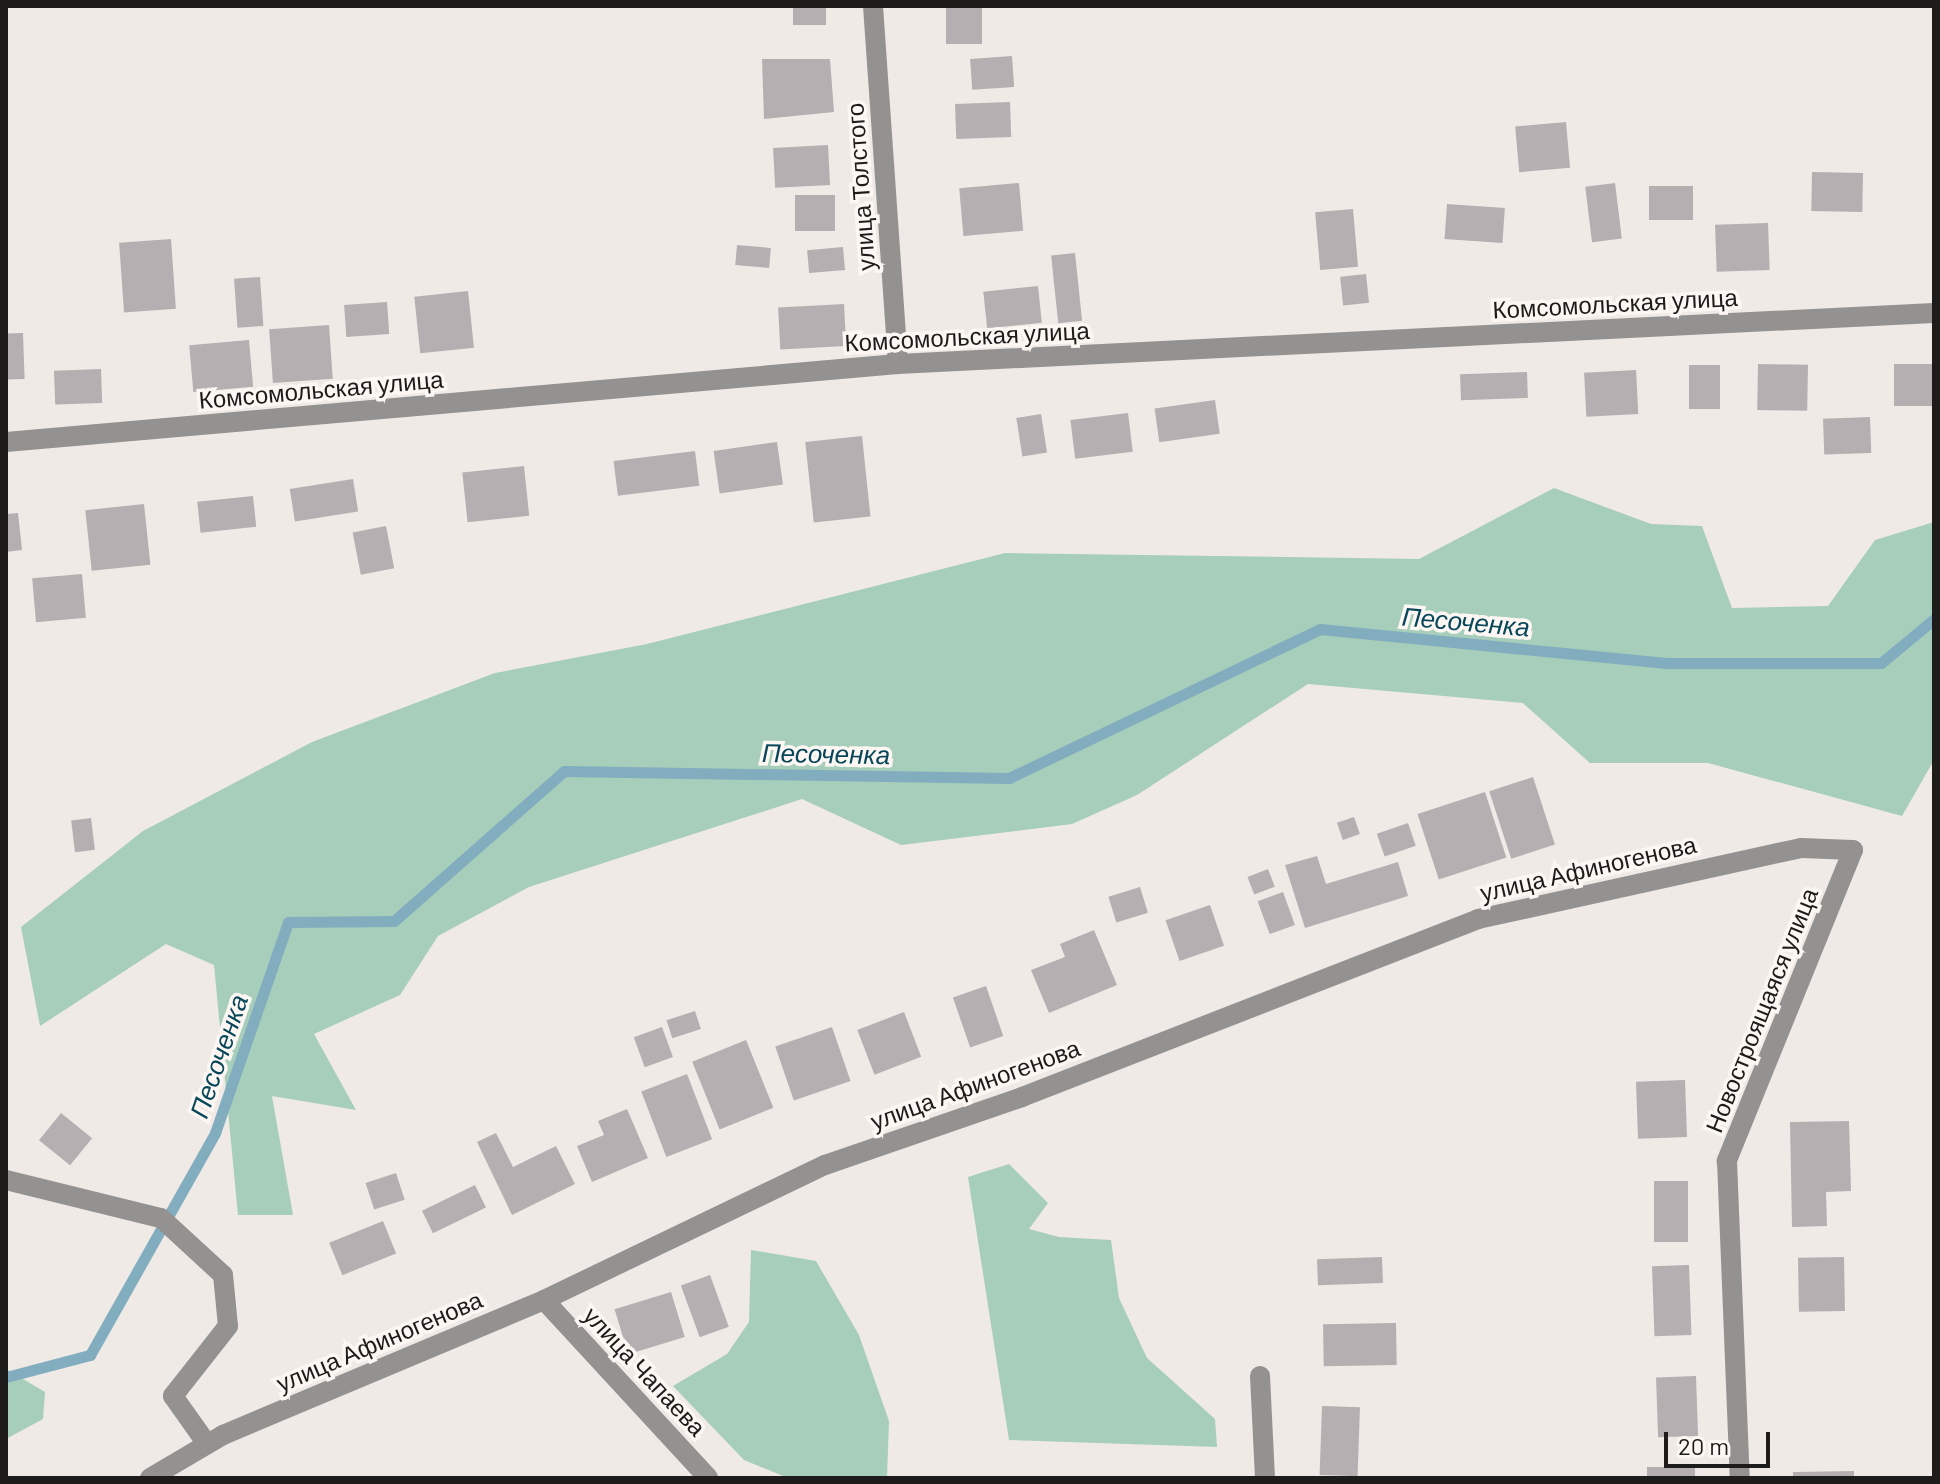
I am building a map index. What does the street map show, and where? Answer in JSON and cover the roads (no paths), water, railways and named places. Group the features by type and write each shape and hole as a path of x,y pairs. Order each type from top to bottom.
{"street":[{"name":"улица Толстого","path":"873,6 898,364"},
{"name":"Комсомольская улица","path":"6,442 898,364 1934,313"},
{"name":"улица Афиногенова","path":"150,1478 207,1444 544,1300 825,1165 1022,1097 1478,919 1801,848 1853,850"},
{"name":"Новостроящаяся улица","path":"1740,1478 1727,1161 1853,850"},
{"path":"6,1180 161,1218 223,1275 228,1326 173,1396 207,1444"},
{"name":"улица Чапаева","path":"544,1300 708,1478"},
{"path":"1260,1376 1265,1478"}],"waterway":[{"name":"Песоченка","path":"6,1377 90,1355 215,1133 288,922 394,921 564,771 1009,778 1320,629 1666,663 1881,663 1934,619"}]}
